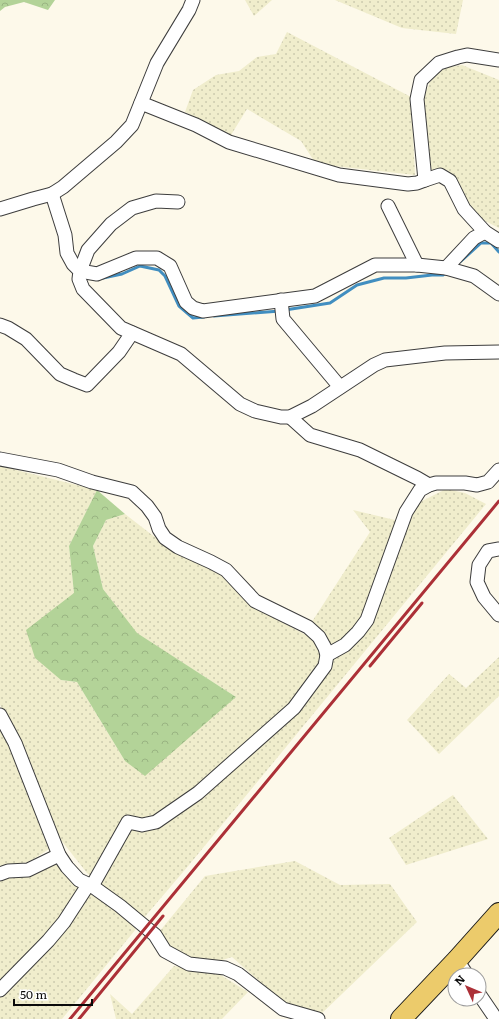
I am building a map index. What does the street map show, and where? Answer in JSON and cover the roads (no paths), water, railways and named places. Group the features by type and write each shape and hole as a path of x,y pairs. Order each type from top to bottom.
{"main road":[{"path":"462,967 499,913"},
{"path":"401,1019 447,980"}],"street":[{"path":"0,209 52,194 63,187 116,142 132,125 157,63 189,10 193,0"},
{"path":"425,180 417,99 421,80 439,63 458,57 467,55 499,60"},
{"path":"141,104 196,125 229,142 339,175 408,184 417,183 440,175 450,181 464,209 485,232 499,241"},
{"path":"52,194 65,235 68,252 73,264 80,271 97,274 136,258 157,258 170,266 186,302 193,308 203,311 315,296 375,265 417,265 446,268 474,276 499,294"},
{"path":"178,202 156,201 132,208 111,224 88,250 80,271 79,279 83,289 120,328 181,354 240,404 255,411 281,417 290,417 312,406 374,365 385,360 445,353 499,352"},
{"path":"388,206 417,265"},
{"path":"446,268 474,238 485,232"},
{"path":"281,300 283,319 340,388"},
{"path":"0,325 26,339 60,374 87,385 119,352 132,333"},
{"path":"290,417 310,435 360,450 429,484"},
{"path":"0,459 58,470 92,482 132,492 155,516 159,529 164,538 178,547 226,570 255,602 308,627 319,637 327,655 325,666 294,708 198,793 156,822 142,825 128,822 90,886 64,922 48,941 0,990"},
{"path":"327,655 344,645 358,632 367,620 406,512 420,490 429,484 436,483 465,483 477,485 488,482 499,470"},
{"path":"499,548 488,550 479,565 477,582 484,597 499,615"},
{"path":"0,715 15,743 59,855 67,867 80,880 120,906 155,935 165,952 189,964 225,968 238,974 283,1009 318,1019"},
{"path":"0,874 8,871 28,870 59,855"},
{"path":"487,1006 496,1019"}],"waterway":[{"path":"460,262 481,243 491,243 499,252"},
{"path":"103,278 122,274 140,266 159,270 165,276 179,306 193,318 204,317"},
{"path":"285,310 330,303 357,285 384,278 406,278 443,275 446,273"},
{"path":"214,316 280,311"}],"railway":[{"path":"70,1019 499,501"},
{"path":"370,666 422,603"},
{"path":"79,1019 163,916"}]}
